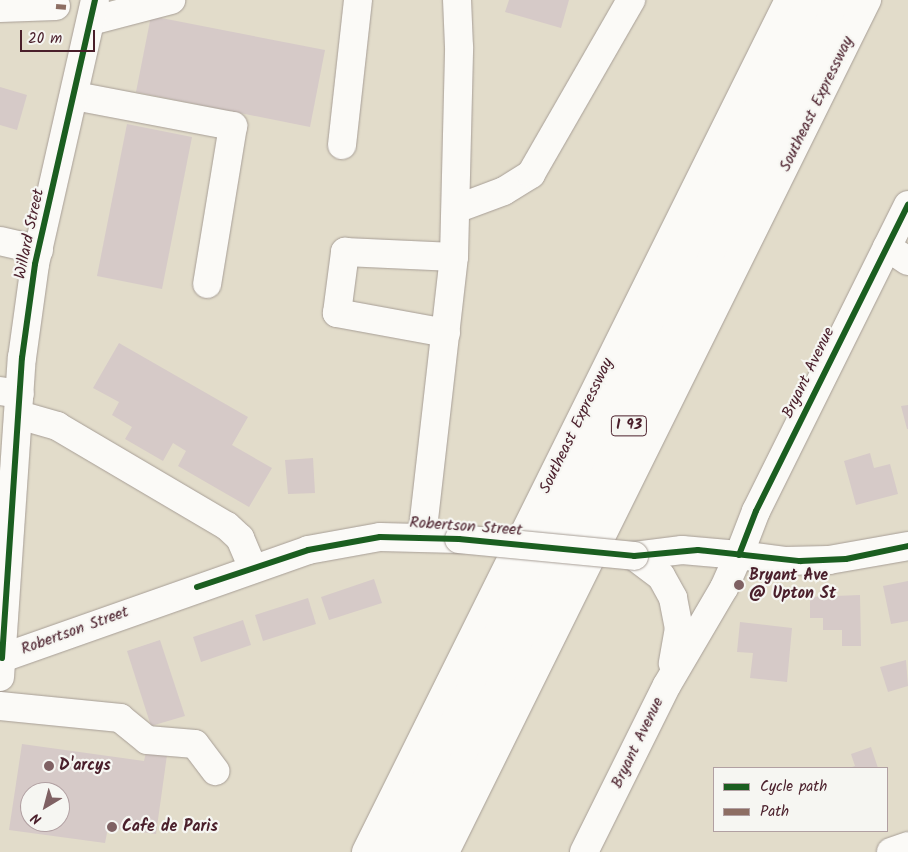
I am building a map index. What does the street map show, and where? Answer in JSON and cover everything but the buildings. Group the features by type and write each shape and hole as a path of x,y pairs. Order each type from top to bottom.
{"main road":[{"path":"93,10 170,0"},
{"path":"342,145 358,0"},
{"path":"422,537 454,258 457,0"},
{"path":"456,208 504,192 531,174 631,0"},
{"name":"Southeast Expressway","path":"366,852 789,0"},
{"name":"I 93","path":"390,852 811,0"},
{"name":"I 93","path":"418,852 840,0"},
{"name":"Southeast Expressway","path":"445,852 867,0"},
{"path":"0,8 56,6"},
{"name":"Willard Street","path":"1,665 8,457 13,400 39,250 93,10"},
{"path":"75,96 233,126 207,284"},
{"name":"Bryant Avenue","path":"584,852 667,685 724,588 756,511 897,254 908,205"},
{"path":"0,241 39,250"},
{"path":"446,333 337,313 345,252 454,258"},
{"path":"13,400 227,526 240,538 253,568"},
{"name":"Robertson Street","path":"1,665 253,568 334,544 380,537 459,539 634,556 682,550 785,561 829,560 908,546"},
{"path":"634,556 661,576 677,613 678,646 667,685"},
{"path":"0,706 120,718 147,740 195,744 215,771"},
{"path":"891,852 908,846"}],"marked path":[{"path":"56,6 68,7"}],"cycle path":[{"path":"2,658 22,358 35,264 95,0"},
{"path":"739,555 756,511 908,205"},
{"path":"197,587 308,550 380,537 459,539 634,556 698,550 800,561 846,559 908,546"}],"place":[{"name":"Bryant Ave @ Upton St","path":"739,585"},
{"name":"D'arcys","path":"49,766"},
{"name":"Cafe de Paris","path":"112,827"}]}
